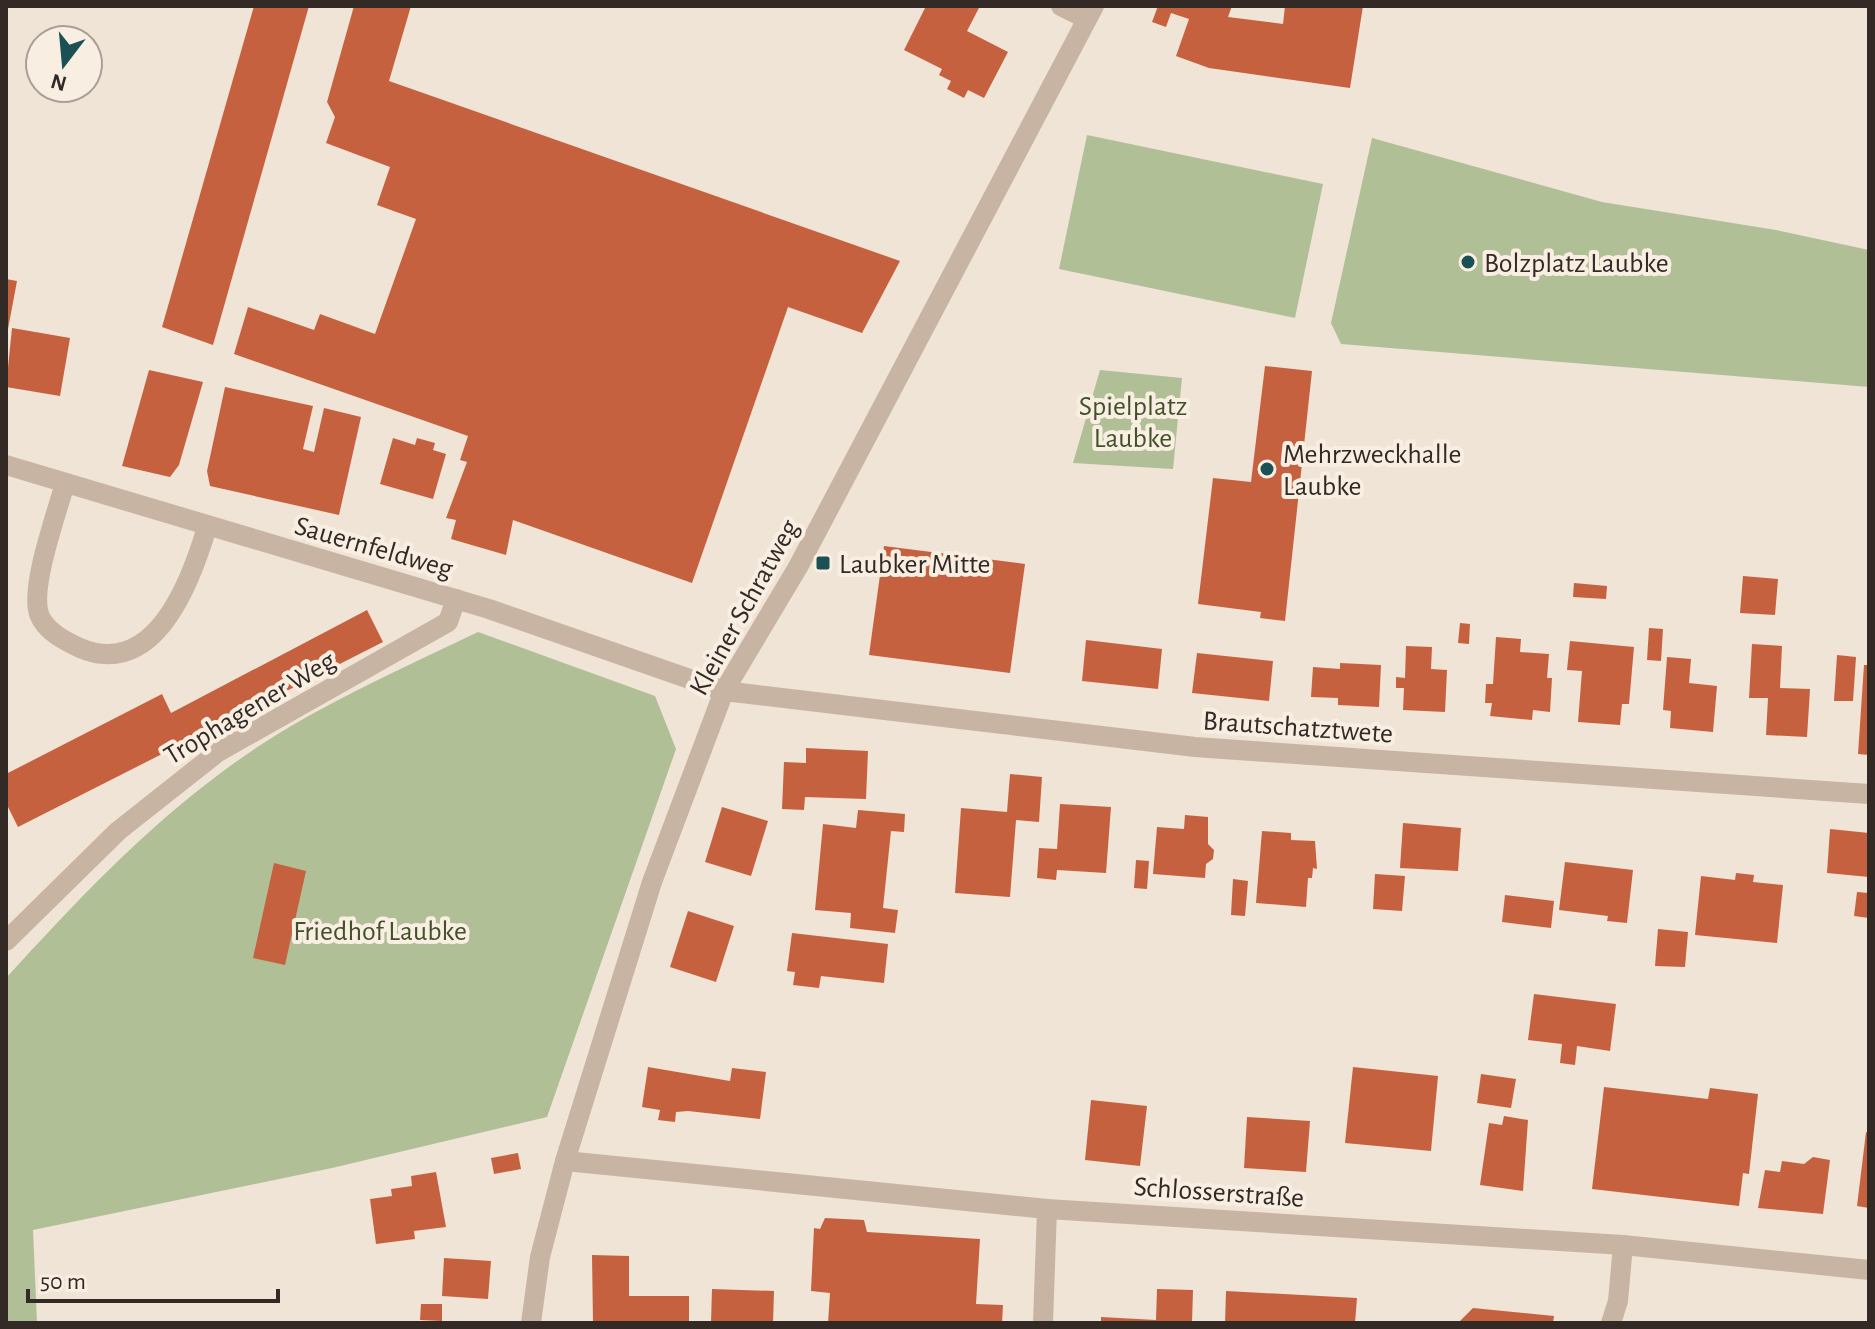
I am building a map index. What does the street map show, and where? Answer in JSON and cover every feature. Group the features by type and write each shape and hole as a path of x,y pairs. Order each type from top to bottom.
{"street":[{"path":"1061,6 1091,13"},
{"name":"Kleiner Schratweg","path":"531,1323 540,1257 565,1161 652,882 724,691 798,567 1091,13"},
{"name":"Sauernfeldweg","path":"6,465 456,599 724,691"},
{"path":"65,483 39,576 39,614 58,638 89,652 121,654 146,642 171,614 193,574 207,527"},
{"name":"Trophagener Weg","path":"6,941 118,831 171,787 218,752 448,622 456,599"},
{"name":"Brautschatztwete","path":"724,691 1195,747 1869,794"},
{"name":"Schlosserstraße","path":"565,1161 1047,1209 1623,1245 1869,1270"},
{"path":"1043,1323 1047,1209"},
{"path":"1611,1323 1618,1301 1623,1245"}],"green space":[{"path":"1087,135 1323,184 1295,318 1059,269"},
{"path":"1372,138 1602,202 1776,230 1869,250 1869,387 1341,344 1331,323"},
{"name":"Spielplatz Laubke","path":"1100,370 1182,378 1173,469 1073,463"},
{"name":"Friedhof Laubke","path":"478,632 655,696 676,749 547,1117 332,1168 33,1230 37,1323 6,1323 6,978 136,844 222,772 314,713"}],"building":[{"path":"254,6 309,6 213,345 162,327"},
{"path":"354,6 411,6 389,81 900,261 862,333 788,307 692,583 513,520 506,555 451,539 456,520 446,518 467,462 460,460 468,436 234,354 248,307 314,330 320,314 375,334 416,219 377,205 390,167 326,143 335,117 327,102"},
{"path":"926,6 980,6 967,31 1008,52 984,98 968,90 964,98 947,89 951,81 939,75 942,69 904,50"},
{"path":"1158,6 1232,6 1228,17 1283,24 1285,6 1363,6 1350,88 1209,68 1176,56 1189,19 1171,13 1166,27 1152,22"},
{"path":"6,279 17,281 8,329 6,329"},
{"path":"12,328 70,338 60,396 6,387"},
{"path":"1265,366 1312,371 1285,621 1260,618 1261,612 1198,604 1213,478 1251,482"},
{"path":"149,370 203,382 179,465 170,477 122,466"},
{"path":"225,387 313,406 303,449 314,452 324,408 361,417 339,515 210,486 207,471"},
{"path":"393,438 415,445 417,438 435,443 433,450 446,454 433,499 380,484"},
{"path":"884,546 1025,564 1010,673 869,655"},
{"path":"1743,576 1778,579 1775,615 1740,613"},
{"path":"1574,583 1607,586 1606,599 1573,597"},
{"path":"367,610 383,642 18,827 6,803 6,774 162,694 171,713"},
{"path":"1460,623 1470,624 1469,644 1458,643"},
{"path":"1649,628 1663,629 1661,661 1647,660"},
{"path":"1496,637 1521,639 1520,652 1549,654 1547,678 1552,678 1550,712 1533,710 1532,720 1490,716 1492,703 1485,703 1486,684 1493,684"},
{"path":"1086,640 1162,649 1158,689 1082,681"},
{"path":"1570,641 1634,647 1629,704 1622,704 1620,725 1578,722 1582,671 1567,670"},
{"path":"1752,644 1782,646 1780,688 1810,689 1807,737 1766,735 1768,698 1749,698"},
{"path":"1406,646 1432,647 1431,669 1447,670 1445,712 1403,710 1404,688 1396,688 1396,677 1405,678"},
{"path":"1197,653 1273,661 1269,701 1192,693"},
{"path":"1837,655 1856,657 1853,701 1834,701"},
{"path":"1667,657 1691,659 1689,683 1717,686 1713,732 1670,728 1671,711 1663,710"},
{"path":"1340,663 1381,665 1379,707 1338,705 1338,698 1311,697 1313,667 1340,669"},
{"path":"1864,665 1869,665 1869,755 1858,754"},
{"path":"806,748 868,751 866,799 805,797 804,810 782,809 784,762 806,763"},
{"path":"1010,774 1042,777 1039,822 1016,820 1010,897 955,893 961,808 1007,812"},
{"path":"1060,804 1111,807 1106,873 1057,870 1056,880 1037,878 1039,848 1057,849"},
{"path":"722,807 768,821 751,876 705,862"},
{"path":"858,810 905,814 904,832 891,831 883,908 898,910 895,933 850,928 851,913 815,910 823,824 856,828"},
{"path":"1185,815 1208,817 1208,844 1214,850 1213,859 1206,864 1205,878 1153,874 1157,827 1184,829"},
{"path":"1403,823 1461,828 1458,871 1400,868"},
{"path":"1830,829 1869,833 1869,877 1827,873"},
{"path":"1262,831 1291,833 1291,840 1315,841 1317,869 1313,868 1312,878 1308,878 1306,907 1256,903"},
{"path":"1136,860 1149,861 1147,889 1134,888"},
{"path":"1565,862 1633,870 1627,923 1607,921 1608,916 1559,910"},
{"path":"274,863 306,871 285,965 253,958"},
{"path":"1736,873 1754,875 1753,882 1783,885 1777,943 1695,935 1701,876 1735,880"},
{"path":"1375,874 1405,876 1402,911 1373,909"},
{"path":"1233,879 1248,881 1245,916 1231,915"},
{"path":"1857,892 1869,893 1869,918 1854,916"},
{"path":"1505,895 1554,901 1551,928 1502,922"},
{"path":"688,911 734,926 716,982 670,967"},
{"path":"1658,929 1688,932 1685,967 1655,966"},
{"path":"792,933 888,944 884,983 821,976 819,988 793,985 795,972 787,971"},
{"path":"1534,994 1616,1004 1610,1051 1577,1046 1575,1065 1560,1063 1562,1044 1528,1040"},
{"path":"648,1067 730,1081 732,1068 766,1072 760,1119 688,1111 676,1112 675,1122 658,1120 660,1110 642,1107"},
{"path":"1353,1067 1438,1076 1431,1151 1345,1143"},
{"path":"1481,1074 1516,1079 1511,1108 1477,1103"},
{"path":"1604,1087 1708,1099 1710,1088 1758,1094 1749,1174 1743,1173 1739,1206 1592,1189"},
{"path":"1091,1100 1147,1106 1140,1166 1085,1160"},
{"path":"1504,1116 1528,1120 1523,1191 1480,1185 1489,1123 1502,1125"},
{"path":"1247,1117 1310,1121 1306,1172 1244,1168"},
{"path":"1866,1132 1869,1133 1869,1208 1857,1206"},
{"path":"518,1153 521,1169 494,1174 491,1158"},
{"path":"1813,1157 1830,1160 1823,1214 1758,1208 1765,1170 1780,1172 1782,1161 1804,1164"},
{"path":"436,1172 446,1227 414,1231 415,1239 376,1244 370,1199 392,1196 391,1189 412,1186 411,1176"},
{"path":"825,1218 864,1220 867,1232 980,1239 976,1304 1003,1305 1002,1323 828,1323 830,1293 811,1291 814,1228 820,1229"},
{"path":"592,1255 629,1256 629,1296 689,1296 689,1323 593,1323"},
{"path":"444,1258 491,1261 488,1299 442,1296"},
{"path":"712,1289 774,1291 773,1323 711,1323"},
{"path":"1157,1289 1193,1290 1192,1323 1101,1323 1101,1317 1156,1320"},
{"path":"1226,1291 1357,1298 1355,1323 1225,1323"},
{"path":"421,1304 442,1304 442,1321 420,1320"},
{"path":"1473,1308 1554,1316 1553,1323 1458,1323"}],"place":[{"name":"Bolzplatz Laubke","path":"1468,262"},
{"name":"Mehrzweckhalle Laubke","path":"1267,469"},
{"name":"Laubker Mitte","path":"823,563"}]}
